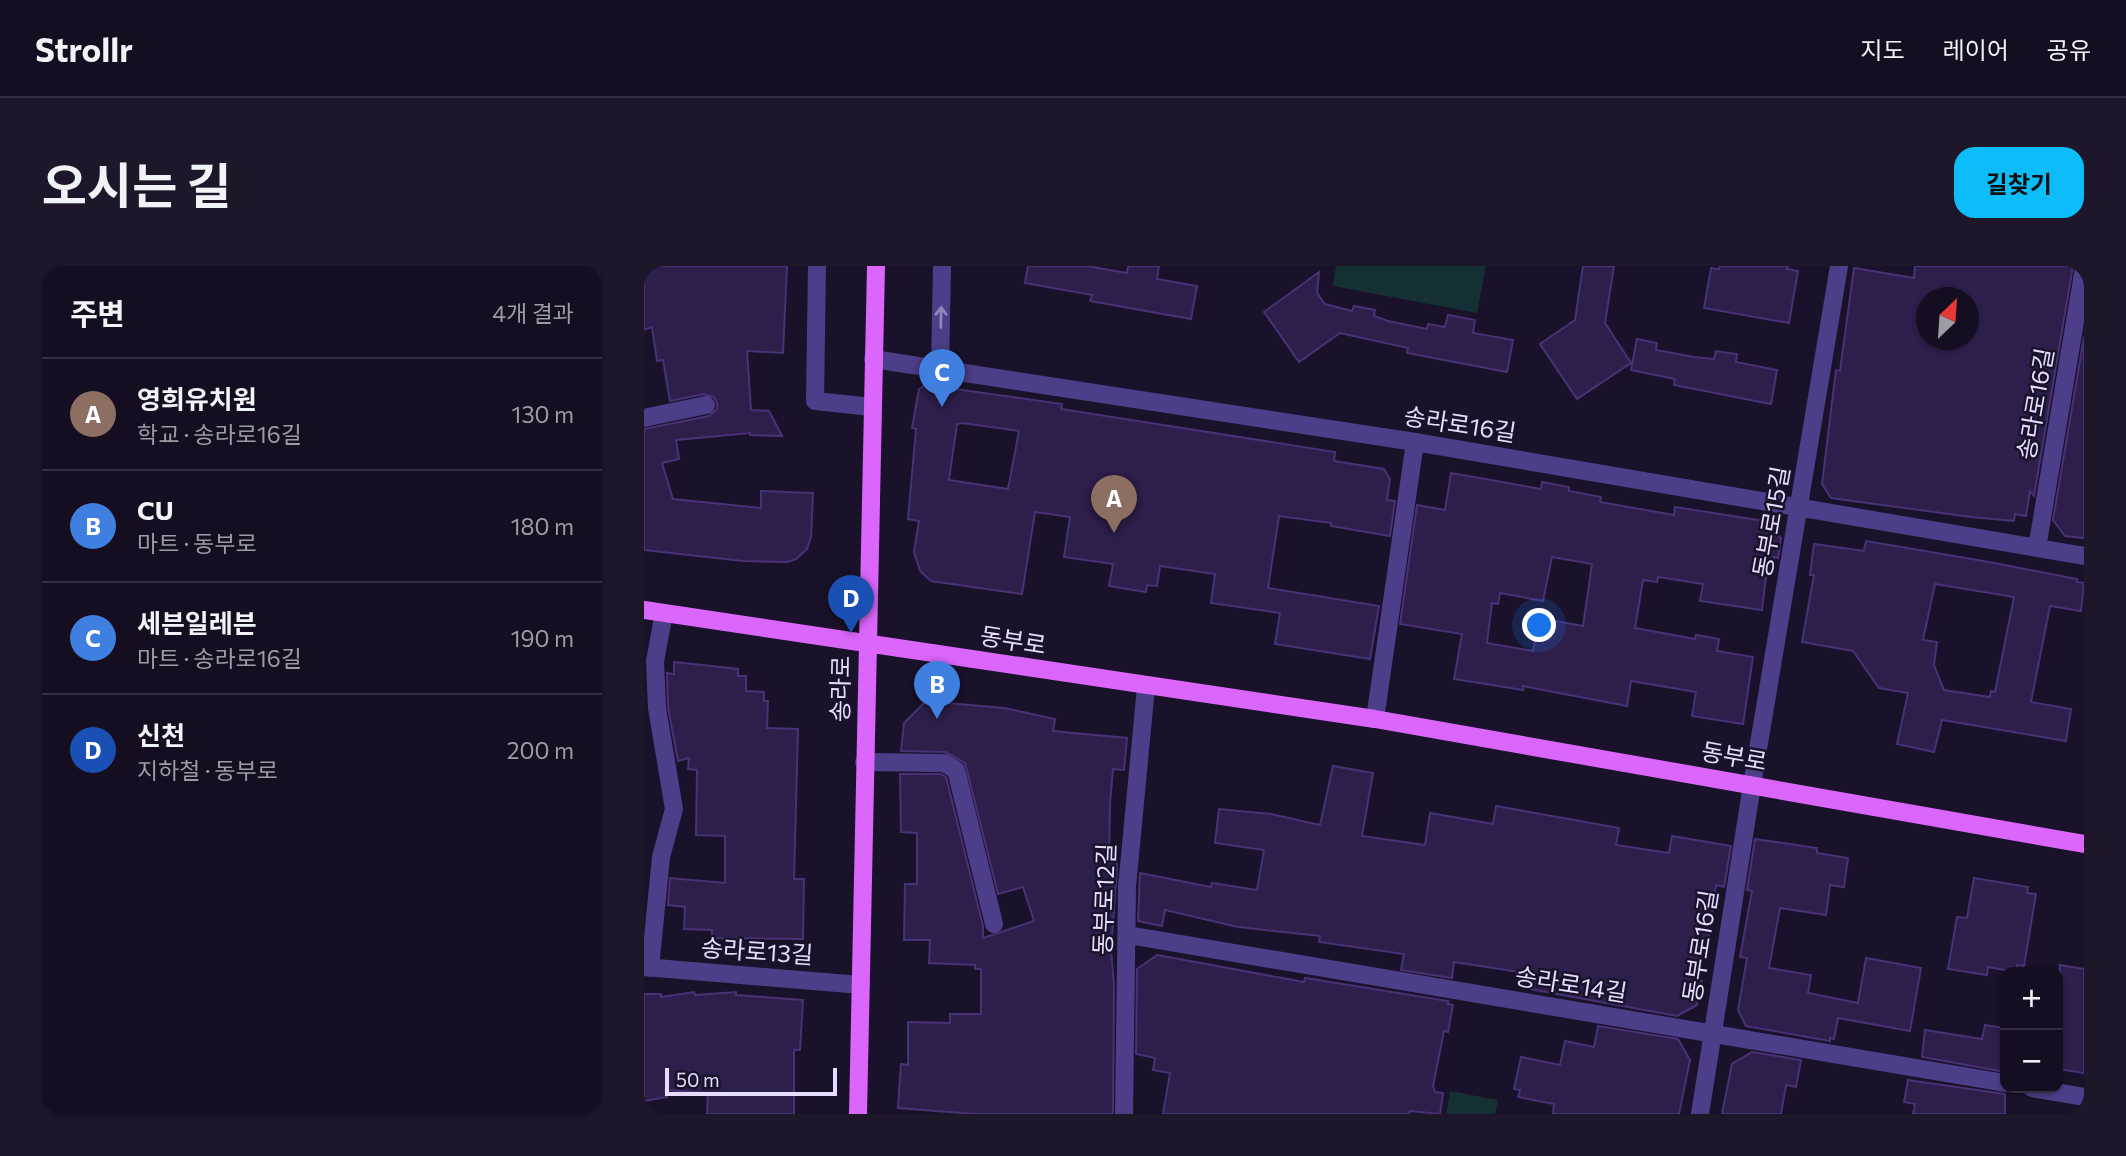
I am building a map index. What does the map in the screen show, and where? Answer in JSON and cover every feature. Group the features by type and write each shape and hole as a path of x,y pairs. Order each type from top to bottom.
{"main road":[{"name":"송라로","path":"858,1114 876,266"},
{"name":"동부로","path":"644,610 1146,687 1375,719 2084,844"}],"street":[{"path":"817,266 815,401 872,407"},
{"path":"940,369 942,266"},
{"name":"동부로15길","path":"1752,785 1839,266"},
{"name":"송라로16길","path":"2036,548 2084,268"},
{"name":"송라로16길","path":"873,359 1415,442 2084,556"},
{"path":"644,418 706,405"},
{"path":"1375,719 1415,442"},
{"name":"송라로13길","path":"664,613 655,661 656,685 674,809 661,857 647,967 861,985"},
{"name":"동부로12길","path":"1124,1114 1127,887 1146,687"},
{"path":"864,762 944,763 956,770 994,924"},
{"name":"동부로16길","path":"1700,1114 1752,785"},
{"name":"송라로14길","path":"1128,935 2000,1082"},
{"path":"2061,1093 2084,1097"}],"green space":[{"path":"1336,266 1486,266 1477,313 1333,286"},
{"path":"1450,1091 1498,1100 1495,1114 1446,1114"}],"building":[{"path":"644,266 787,266 783,353 747,351 751,410 769,411 782,436 750,433 676,440 679,459 662,463 673,499 761,508 761,491 813,493 811,537 807,549 796,559 787,562 743,561 644,550 644,429 709,416 717,409 717,403 714,397 704,394 670,401 663,360 657,361 652,327 644,330"},
{"path":"1028,266 1087,266 1127,273 1128,266 1159,266 1157,279 1197,286 1191,319 1090,301 1092,295 1025,283"},
{"path":"1583,266 1614,266 1605,323 1631,363 1577,399 1540,344 1575,320"},
{"path":"1720,266 1788,266 1787,269 1798,271 1789,323 1704,308 1711,268 1719,269"},
{"path":"1915,266 2073,266 2034,496 2030,491 2026,516 2015,514 2014,521 1831,498 1822,484 1836,370 1840,371 1854,268 1914,278"},
{"path":"1319,272 1317,293 1325,304 1352,311 1354,306 1375,310 1374,316 1427,329 1428,324 1445,327 1448,315 1475,320 1473,333 1513,340 1507,372 1407,353 1408,348 1340,333 1299,362 1264,312"},
{"path":"2084,337 2084,538 2065,536 2053,520"},
{"path":"1637,339 1657,343 1656,350 1694,357 1714,359 1716,351 1737,354 1736,362 1777,370 1771,404 1674,385 1675,379 1631,370"},
{"path":"926,385 1062,404 1061,409 1335,452 1334,461 1384,469 1390,479 1387,500 1395,501 1390,536 1331,526 1331,523 1279,516 1268,588 1379,606 1370,659 1275,644 1280,613 1211,603 1215,574 1160,566 1157,586 1147,585 1146,592 1109,586 1113,564 1064,557 1070,517 1035,512 1022,594 931,581 920,571 914,552 919,521 908,519 916,429 912,428 919,389","holes":["957,424 1019,431 1008,489 949,480"]},
{"path":"1451,473 1541,489 1542,482 1569,487 1569,491 1601,497 1600,502 1674,515 1675,507 1764,521 1781,538 1778,558 1774,557 1773,568 1767,567 1762,610 1700,601 1703,584 1658,577 1657,582 1643,580 1635,628 1695,639 1696,635 1719,639 1717,651 1753,657 1743,724 1692,716 1696,692 1631,681 1627,706 1523,686 1523,690 1454,679 1462,634 1400,624 1417,505 1445,510","holes":["1552,557 1592,564 1583,626 1539,618 1533,651 1487,643 1492,603 1498,604 1500,593 1543,601"]},
{"path":"1866,541 1989,562 2077,579 2077,582 2084,583 2081,611 2050,606 2031,702 2071,709 2066,741 1942,720 1934,752 1897,744 1908,693 1879,688 1853,651 1802,642 1814,575 1810,575 1814,544 1864,551","holes":["1935,584 2014,597 1995,692 1991,691 1990,697 1944,690 1934,665 1937,642 1923,640"]},
{"path":"674,662 738,669 738,676 746,676 746,691 764,692 764,701 768,701 767,728 798,729 794,879 804,879 803,939 712,938 712,930 684,929 685,907 668,905 670,878 725,883 725,836 696,835 697,770 688,769 689,758 678,761 668,707 667,673 674,674"},
{"path":"926,701 1004,708 1055,719 1053,731 1127,738 1124,770 1113,769 1110,804 1109,858 1117,858 1111,950 1114,985 1113,1114 975,1114 898,1108 901,1064 908,1065 908,1022 950,1023 950,1014 981,1014 981,969 975,969 975,965 929,963 930,940 904,940 905,884 917,884 917,833 901,832 900,774 941,774 946,777 983,926 983,938 1034,921 1023,887 998,894 965,763 945,752 901,751 904,723"},
{"path":"1333,766 1373,773 1362,836 1425,845 1430,813 1493,824 1496,806 1619,828 1616,845 1669,853 1672,836 1731,846 1724,887 1716,885 1707,948 1705,947 1698,980 1702,981 1697,1005 1677,1016 1524,988 1526,973 1454,962 1452,978 1401,970 1404,954 1319,942 1320,936 1238,927 1165,910 1162,926 1138,921 1140,873 1211,887 1212,883 1257,890 1264,850 1215,843 1219,809 1271,814 1320,825"},
{"path":"1755,839 1817,848 1817,853 1848,858 1844,887 1830,885 1826,915 1780,908 1769,968 1811,975 1808,993 1858,1003 1866,958 1921,968 1910,1031 1838,1018 1834,1039 1830,1038 1830,1041 1746,1026 1738,1010 1747,958 1740,957 1752,891 1747,890"},
{"path":"1974,878 2028,887 2027,893 2036,894 2024,966 2000,967 2000,969 1988,967 1987,975 1948,969 1957,917 1967,918"},
{"path":"1157,955 1304,982 1305,978 1448,1001 1448,1004 1453,1005 1448,1032 1444,1031 1433,1086 1435,1092 1443,1093 1440,1114 1410,1111 1409,1114 1163,1114 1170,1073 1153,1070 1155,1058 1136,1054 1137,969"},
{"path":"2060,965 2084,969 2084,1073 2063,1070 2063,967"},
{"path":"694,992 695,995 736,992 736,995 803,1000 800,1050 794,1050 794,1114 707,1114 708,1093 665,1090 667,1097 644,1101 644,994 661,994 661,997"},
{"path":"1985,1025 2000,1027 2000,1071 1922,1057 1925,1030 1982,1039"},
{"path":"1598,1026 1678,1039 1690,1060 1679,1114 1553,1114 1554,1104 1518,1097 1520,1090 1514,1089 1521,1057 1560,1065 1565,1041 1594,1047"},
{"path":"1752,1052 1801,1060 1796,1087 1786,1085 1781,1114 1722,1114 1732,1064"},
{"path":"1908,1080 2005,1094 2005,1114 1913,1114 1915,1104 1904,1102"}],"place":[{"name":"세븐일레븐","path":"942,407"},
{"name":"영희유치원","path":"1114,533"},
{"name":"신천","path":"851,633"},
{"name":"CU","path":"937,719"}]}
